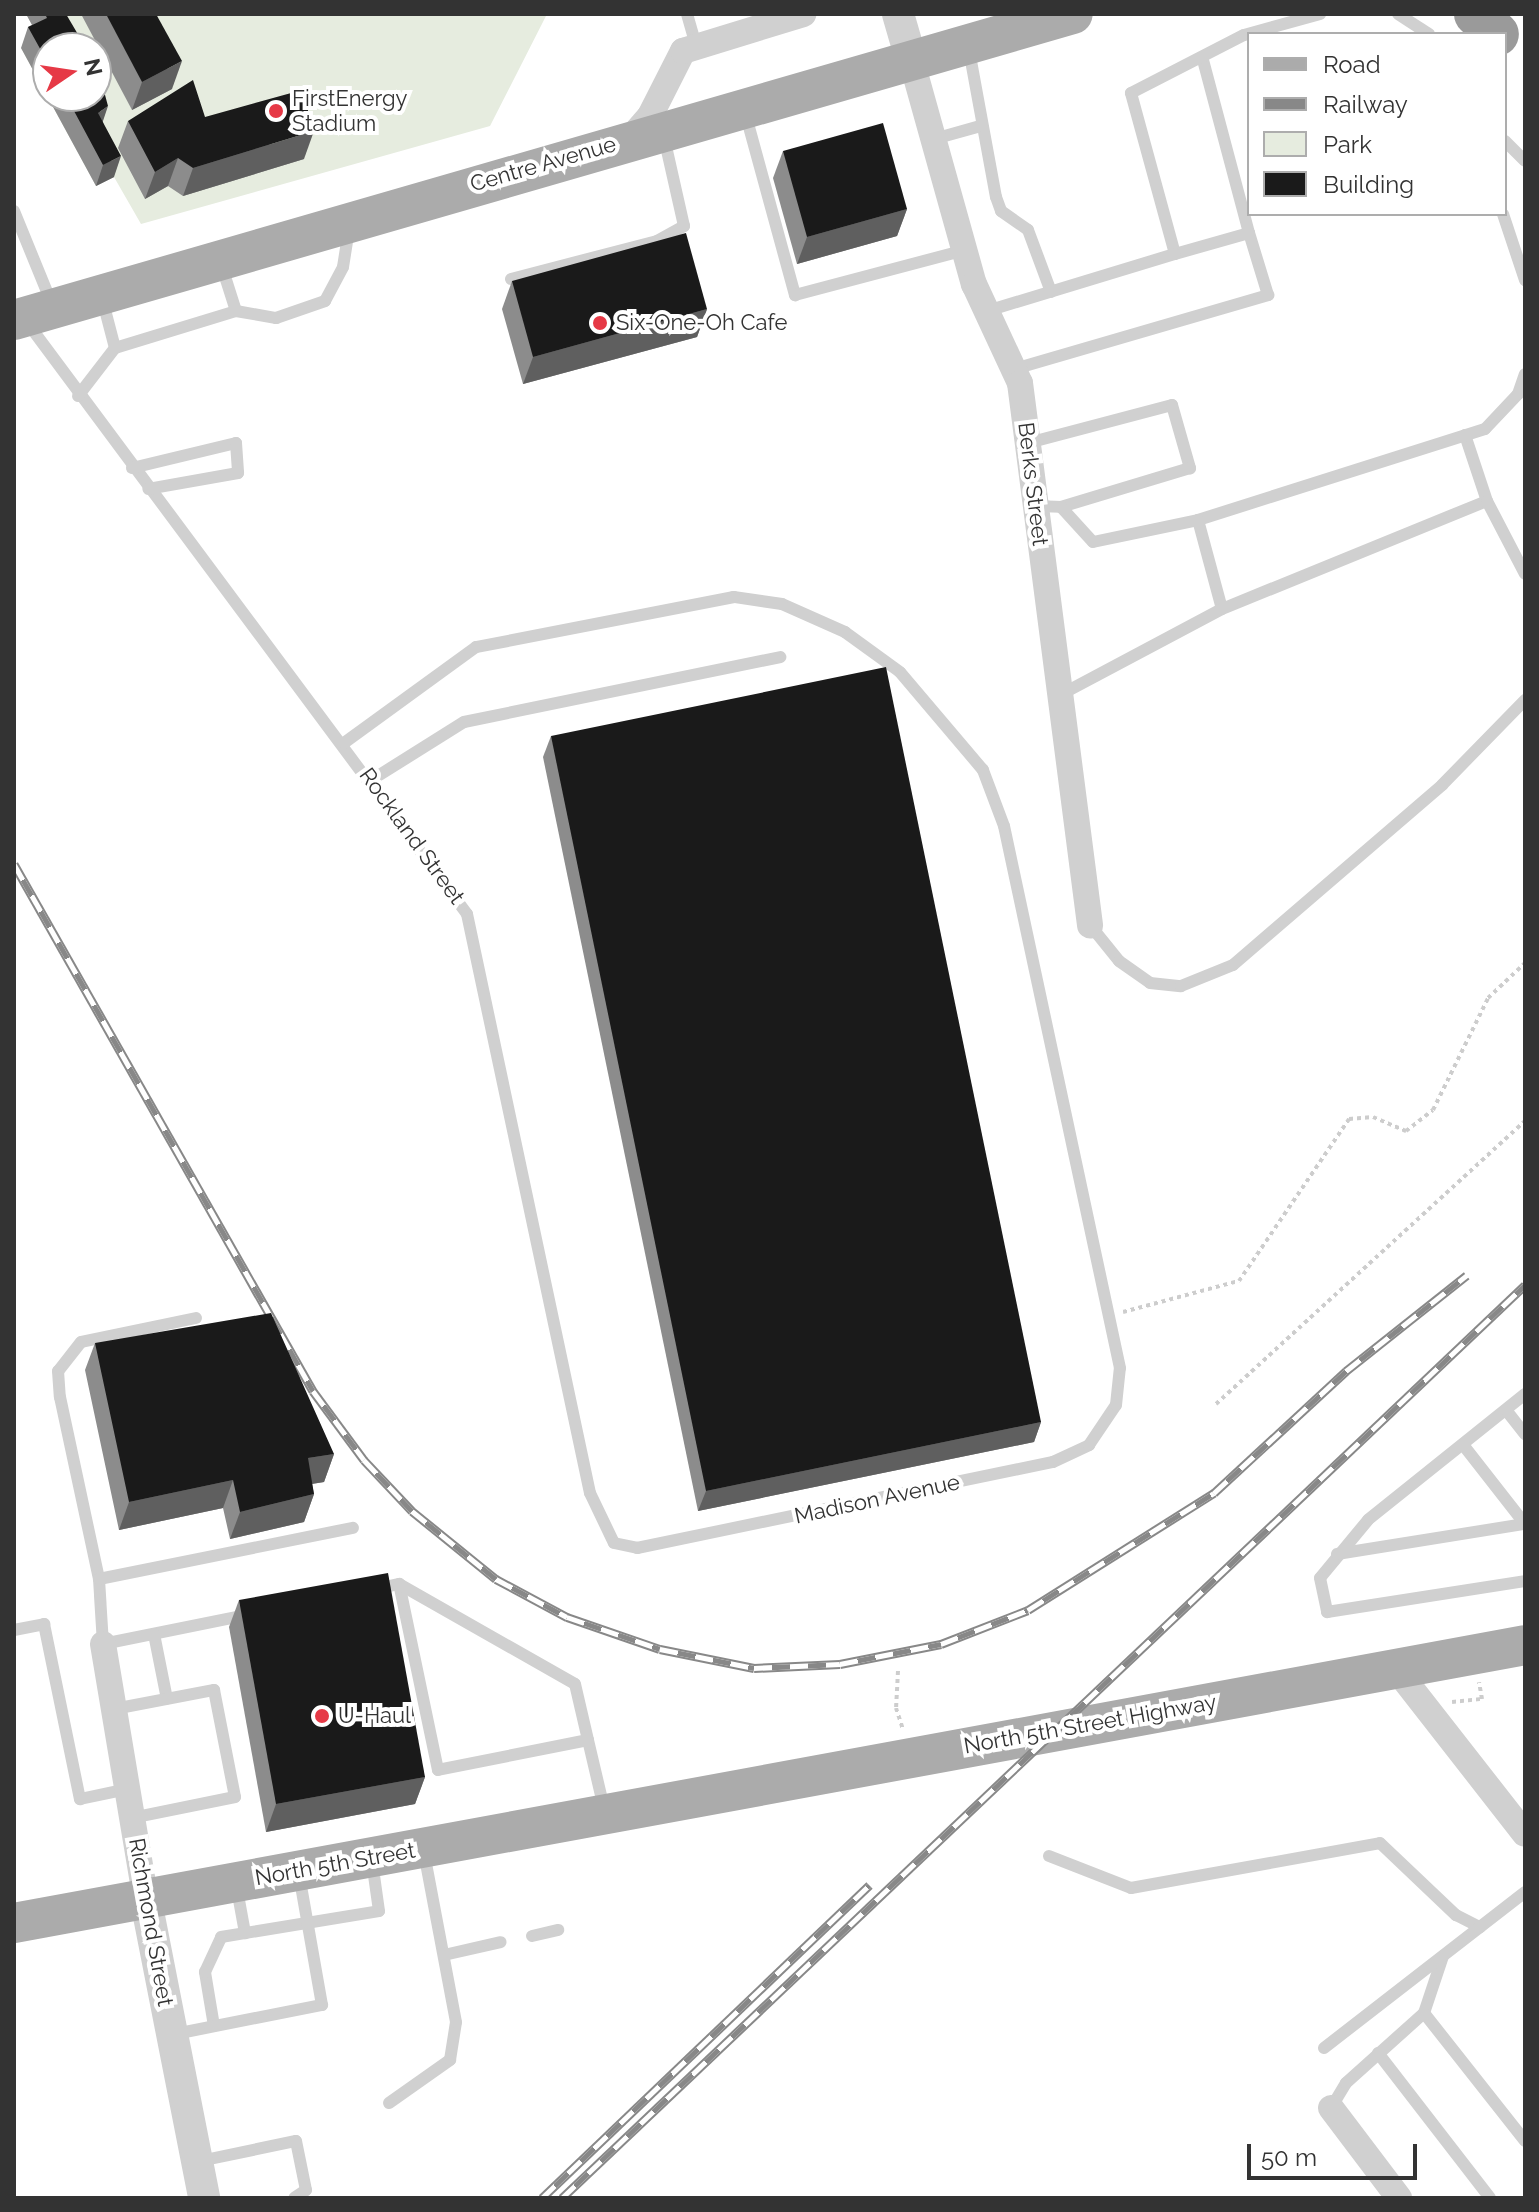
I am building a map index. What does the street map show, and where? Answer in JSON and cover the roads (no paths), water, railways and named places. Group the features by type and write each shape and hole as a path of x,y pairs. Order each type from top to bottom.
{"highway":[{"path":"1476,14 1495,32"},
{"path":"1507,43 1525,60"}],"main road":[{"name":"Centre Avenue","path":"31,315 350,218 1073,14"},
{"name":"North 5th Street Highway","path":"655,1803 1525,1645"},
{"name":"North 5th Street","path":"14,1923 145,1896 605,1815 655,1803"}],"street":[{"path":"646,135 650,116 671,67 696,45 759,20 803,14"},
{"path":"898,14 911,59"},
{"name":"Berks Street","path":"911,59 965,250 986,311 1014,369 1028,443 1049,506 1060,695 1090,925"},
{"name":"Richmond Street","path":"103,1644 145,1896 204,2198"},
{"path":"1396,1669 1525,1834"},
{"path":"1331,2108 1399,2198"}],"lane":[{"path":"687,14 696,45"},
{"path":"1255,32 1320,14"},
{"path":"1398,14 1426,32"},
{"path":"1175,254 1131,93 1203,60 1247,34"},
{"path":"967,43 981,99 977,127 1001,211 1028,230 1051,292"},
{"path":"1014,369 1268,295 1203,60"},
{"path":"744,107 795,295 965,250"},
{"path":"934,139 977,127"},
{"path":"511,279 657,241 684,226 646,135"},
{"path":"1507,143 1525,161"},
{"name":"Rockland Street","path":"14,213 31,315 78,396 373,779 467,914 590,1493 614,1543"},
{"path":"1504,216 1525,280"},
{"path":"78,396 115,348 236,311 276,318 325,301 343,267 350,218"},
{"path":"986,311 1249,233"},
{"path":"219,256 236,311"},
{"path":"100,293 115,348"},
{"path":"1049,506 1093,542 1198,520 1465,435 1498,420 1525,374"},
{"path":"1028,443 1172,405 1190,468 1049,506"},
{"path":"1465,435 1487,501 1525,574"},
{"path":"132,468 236,443 238,473 148,489"},
{"path":"1060,695 1222,609 1487,501"},
{"path":"1198,520 1222,609"},
{"name":"Madison Avenue","path":"344,743 476,647 734,597 782,604 845,632 900,672 983,770 1004,826 1120,1368 1116,1405 1089,1445 1053,1462 637,1548 614,1543"},
{"path":"373,779 464,722 780,657"},
{"path":"1090,925 1119,961 1150,983 1181,986 1233,965 1442,785 1525,700"},
{"path":"196,1318 81,1342 58,1371 99,1579 103,1644 261,1612"},
{"path":"1525,1394 1368,1520 1320,1578 1327,1612 1525,1581"},
{"path":"1506,1410 1525,1434"},
{"path":"1337,1554 1525,1524 1464,1446"},
{"path":"99,1579 353,1528"},
{"path":"399,1584 438,1770 588,1740"},
{"path":"353,1593 399,1584 575,1684 605,1815"},
{"path":"14,1630 44,1624 80,1799 127,1789"},
{"path":"154,1634 167,1699"},
{"path":"114,1709 214,1690 235,1797 132,1818"},
{"path":"1049,1856 1131,1888 1380,1843 1456,1915 1480,1927"},
{"path":"389,2103 450,2060 456,2022 423,1849"},
{"path":"214,2026 205,1972 221,1937 379,1911 371,1858"},
{"path":"172,2034 322,2005 299,1870"},
{"path":"235,1881 245,1933"},
{"path":"1324,2048 1525,1892"},
{"path":"532,1936 558,1930"},
{"path":"444,1955 501,1942"},
{"path":"1331,2108 1378,2053 1424,2013 1443,1956"},
{"path":"1424,2013 1525,2141"},
{"path":"1378,2053 1490,2198"},
{"path":"196,2161 296,2141 306,2190 294,2198"}],"railway":[{"path":"14,864 313,1391 364,1460 412,1511 496,1579 567,1617 660,1649 754,1668 840,1664 941,1644 1028,1610 1214,1493 1346,1371 1467,1275"},
{"path":"562,2198 1525,1285"},
{"path":"542,2198 869,1885"}],"place":[{"name":"FirstEnergy Stadium","path":"276,111"},
{"name":"Six-One-Oh Cafe","path":"600,323"},
{"name":"U-Haul","path":"322,1716"}]}
